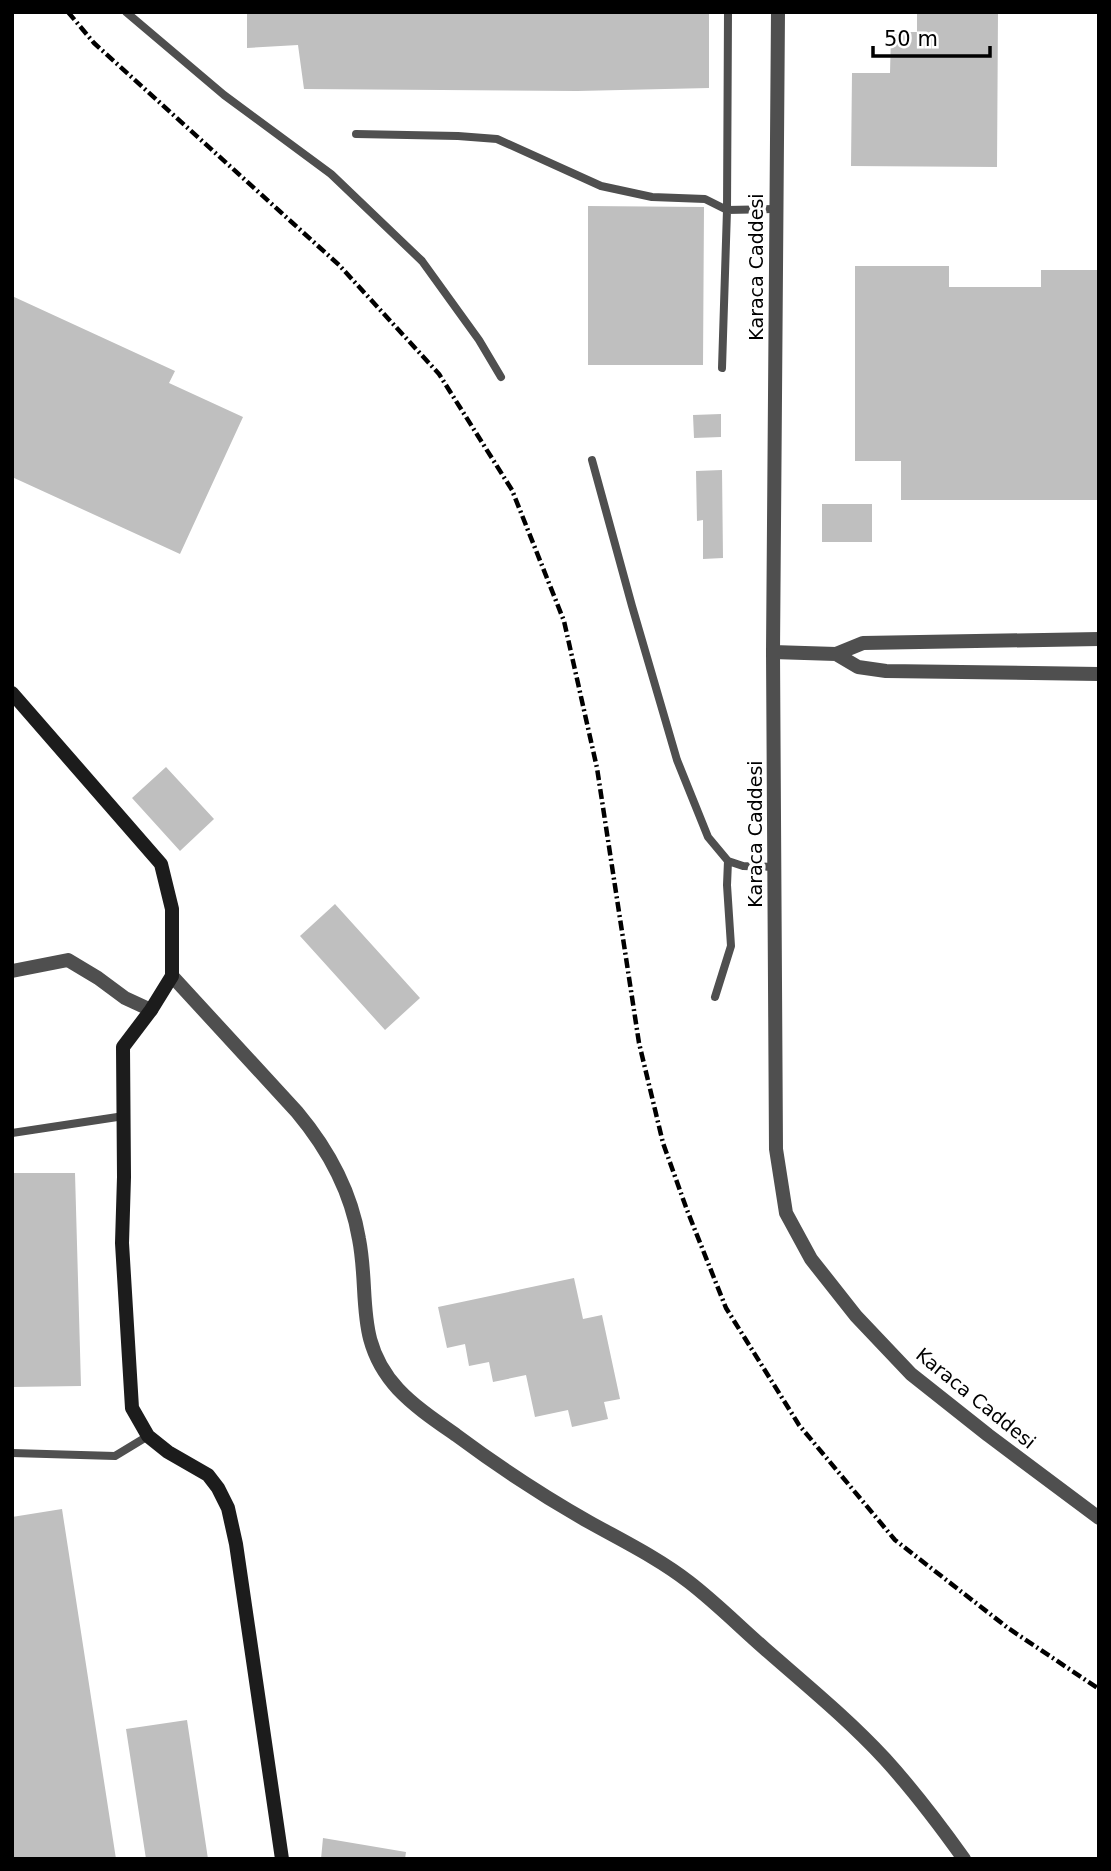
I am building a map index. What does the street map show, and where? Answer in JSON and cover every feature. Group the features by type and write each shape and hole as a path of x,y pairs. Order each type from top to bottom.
{"street":[{"name":"Karaca Caddesi","path":"778,12 774,867 776,1149 786,1213 811,1259 856,1316 911,1374 1099,1518"},
{"path":"773,652 836,654 863,643 1099,639"},
{"path":"836,654 858,667 886,671 1099,674"},
{"path":"12,693 161,864 172,909 172,976 123,1047 122,1243 132,1409 148,1436 168,1452 208,1475 228,1508 236,1544 282,1859"},
{"path":"12,971 68,960 125,998 151,1010"},
{"path":"172,976 298,1112 336,1170 359,1236 363,1259 364,1306 370,1339 382,1367 398,1389 442,1426 514,1476 629,1543 689,1582 884,1758 929,1811 964,1859"}],"lane":[{"path":"126,12 224,95 331,174 422,261 479,340 501,377"},
{"path":"722,368 729,12"},
{"path":"356,134 497,139 601,186 652,197 705,200 727,210 775,209"},
{"path":"592,460 677,760 708,837 728,861 743,866 774,867"},
{"path":"715,997 731,946 728,861"},
{"path":"12,1133 124,1115"},
{"path":"12,1452 116,1456 148,1436"}],"building":[{"path":"247,12 709,12 709,88 577,91 304,89 298,45 247,48"},
{"path":"917,12 998,12 997,167 851,166 852,73 890,73 891,32 917,32"},
{"path":"588,206 704,207 703,365 588,365"},
{"path":"855,266 949,266 949,287 1041,287 1041,270 1099,270 1099,500 901,500 901,461 855,461"},
{"path":"12,296 175,371 169,383 243,417 180,554 12,477"},
{"path":"721,414 721,437 694,438 693,415"},
{"path":"722,470 723,558 703,559 703,520 697,521 696,471"},
{"path":"822,504 872,504 872,542 822,542"},
{"path":"166,767 214,819 180,851 132,798"},
{"path":"335,904 420,998 385,1030 300,936"},
{"path":"12,1173 75,1173 81,1386 12,1387"},
{"path":"574,1278 583,1319 602,1315 620,1399 604,1402 608,1419 572,1427 568,1410 535,1417 526,1375 493,1382 489,1362 469,1366 465,1344 447,1348 438,1307"},
{"path":"62,1509 116,1859 12,1859 12,1517"},
{"path":"187,1720 208,1859 146,1859 126,1729"},
{"path":"323,1838 406,1852 405,1859 321,1859"}],"railway":[{"path":"68,12 94,43 339,265 439,374 512,490 564,621 597,768 639,1043 663,1143 726,1308 799,1425 895,1540 1008,1628 1099,1689"}]}
